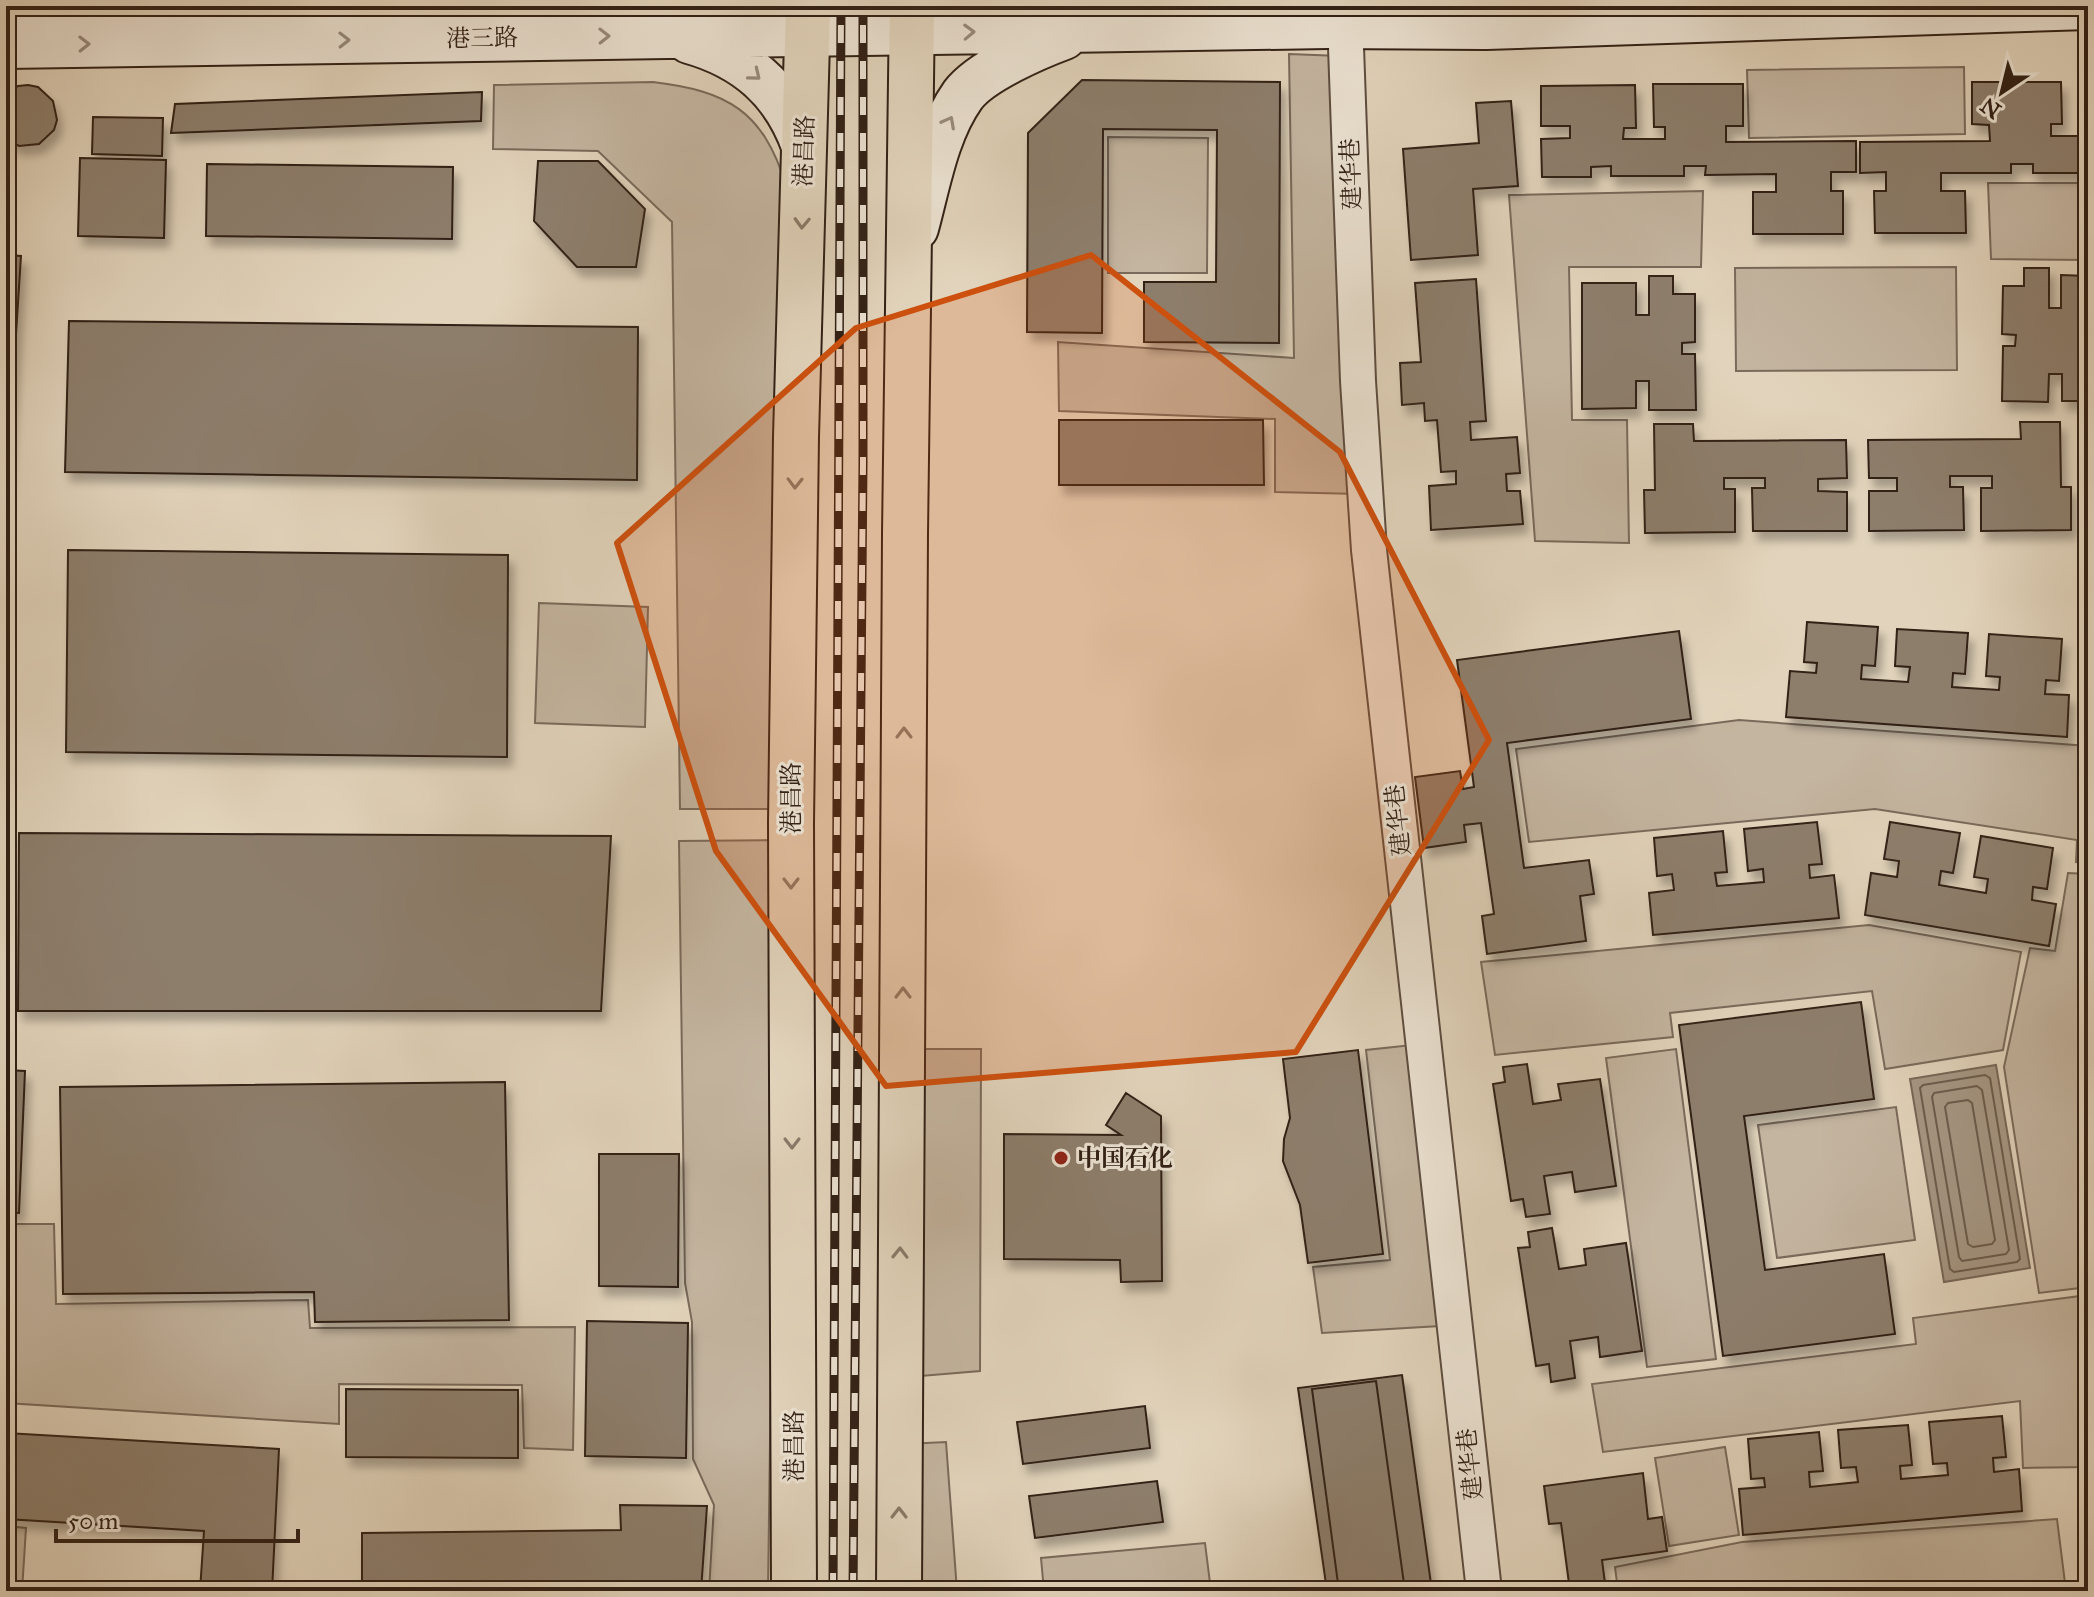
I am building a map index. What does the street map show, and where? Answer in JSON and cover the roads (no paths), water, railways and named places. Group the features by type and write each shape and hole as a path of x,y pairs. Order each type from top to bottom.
{"main road":[{"name":"港三路","path":"6,46 674,20 912,20 1082,30 1486,27 2088,7"},
{"path":"6,10 674,20 700,44 720,51 763,80 794,119 804,146"},
{"name":"港昌路","path":"794,1591 791,823 796,437 808,19"},
{"path":"899,1591 904,550 912,20"},
{"path":"1170,28 1393,52 2016,32 2088,34"},
{"path":"910,249 941,138 964,93 1029,50 1082,30"}],"street":[{"name":"建华巷","path":"1346,47 1358,381 1369,550 1484,1591"}],"water":[{"path":"1996,1065 2030,1268 1944,1282 1910,1079"}],"railway":[{"path":"833,1591 841,6"},
{"path":"853,1591 863,463 863,6"}],"place":[{"name":"中国石化","path":"1061,1158"}]}
